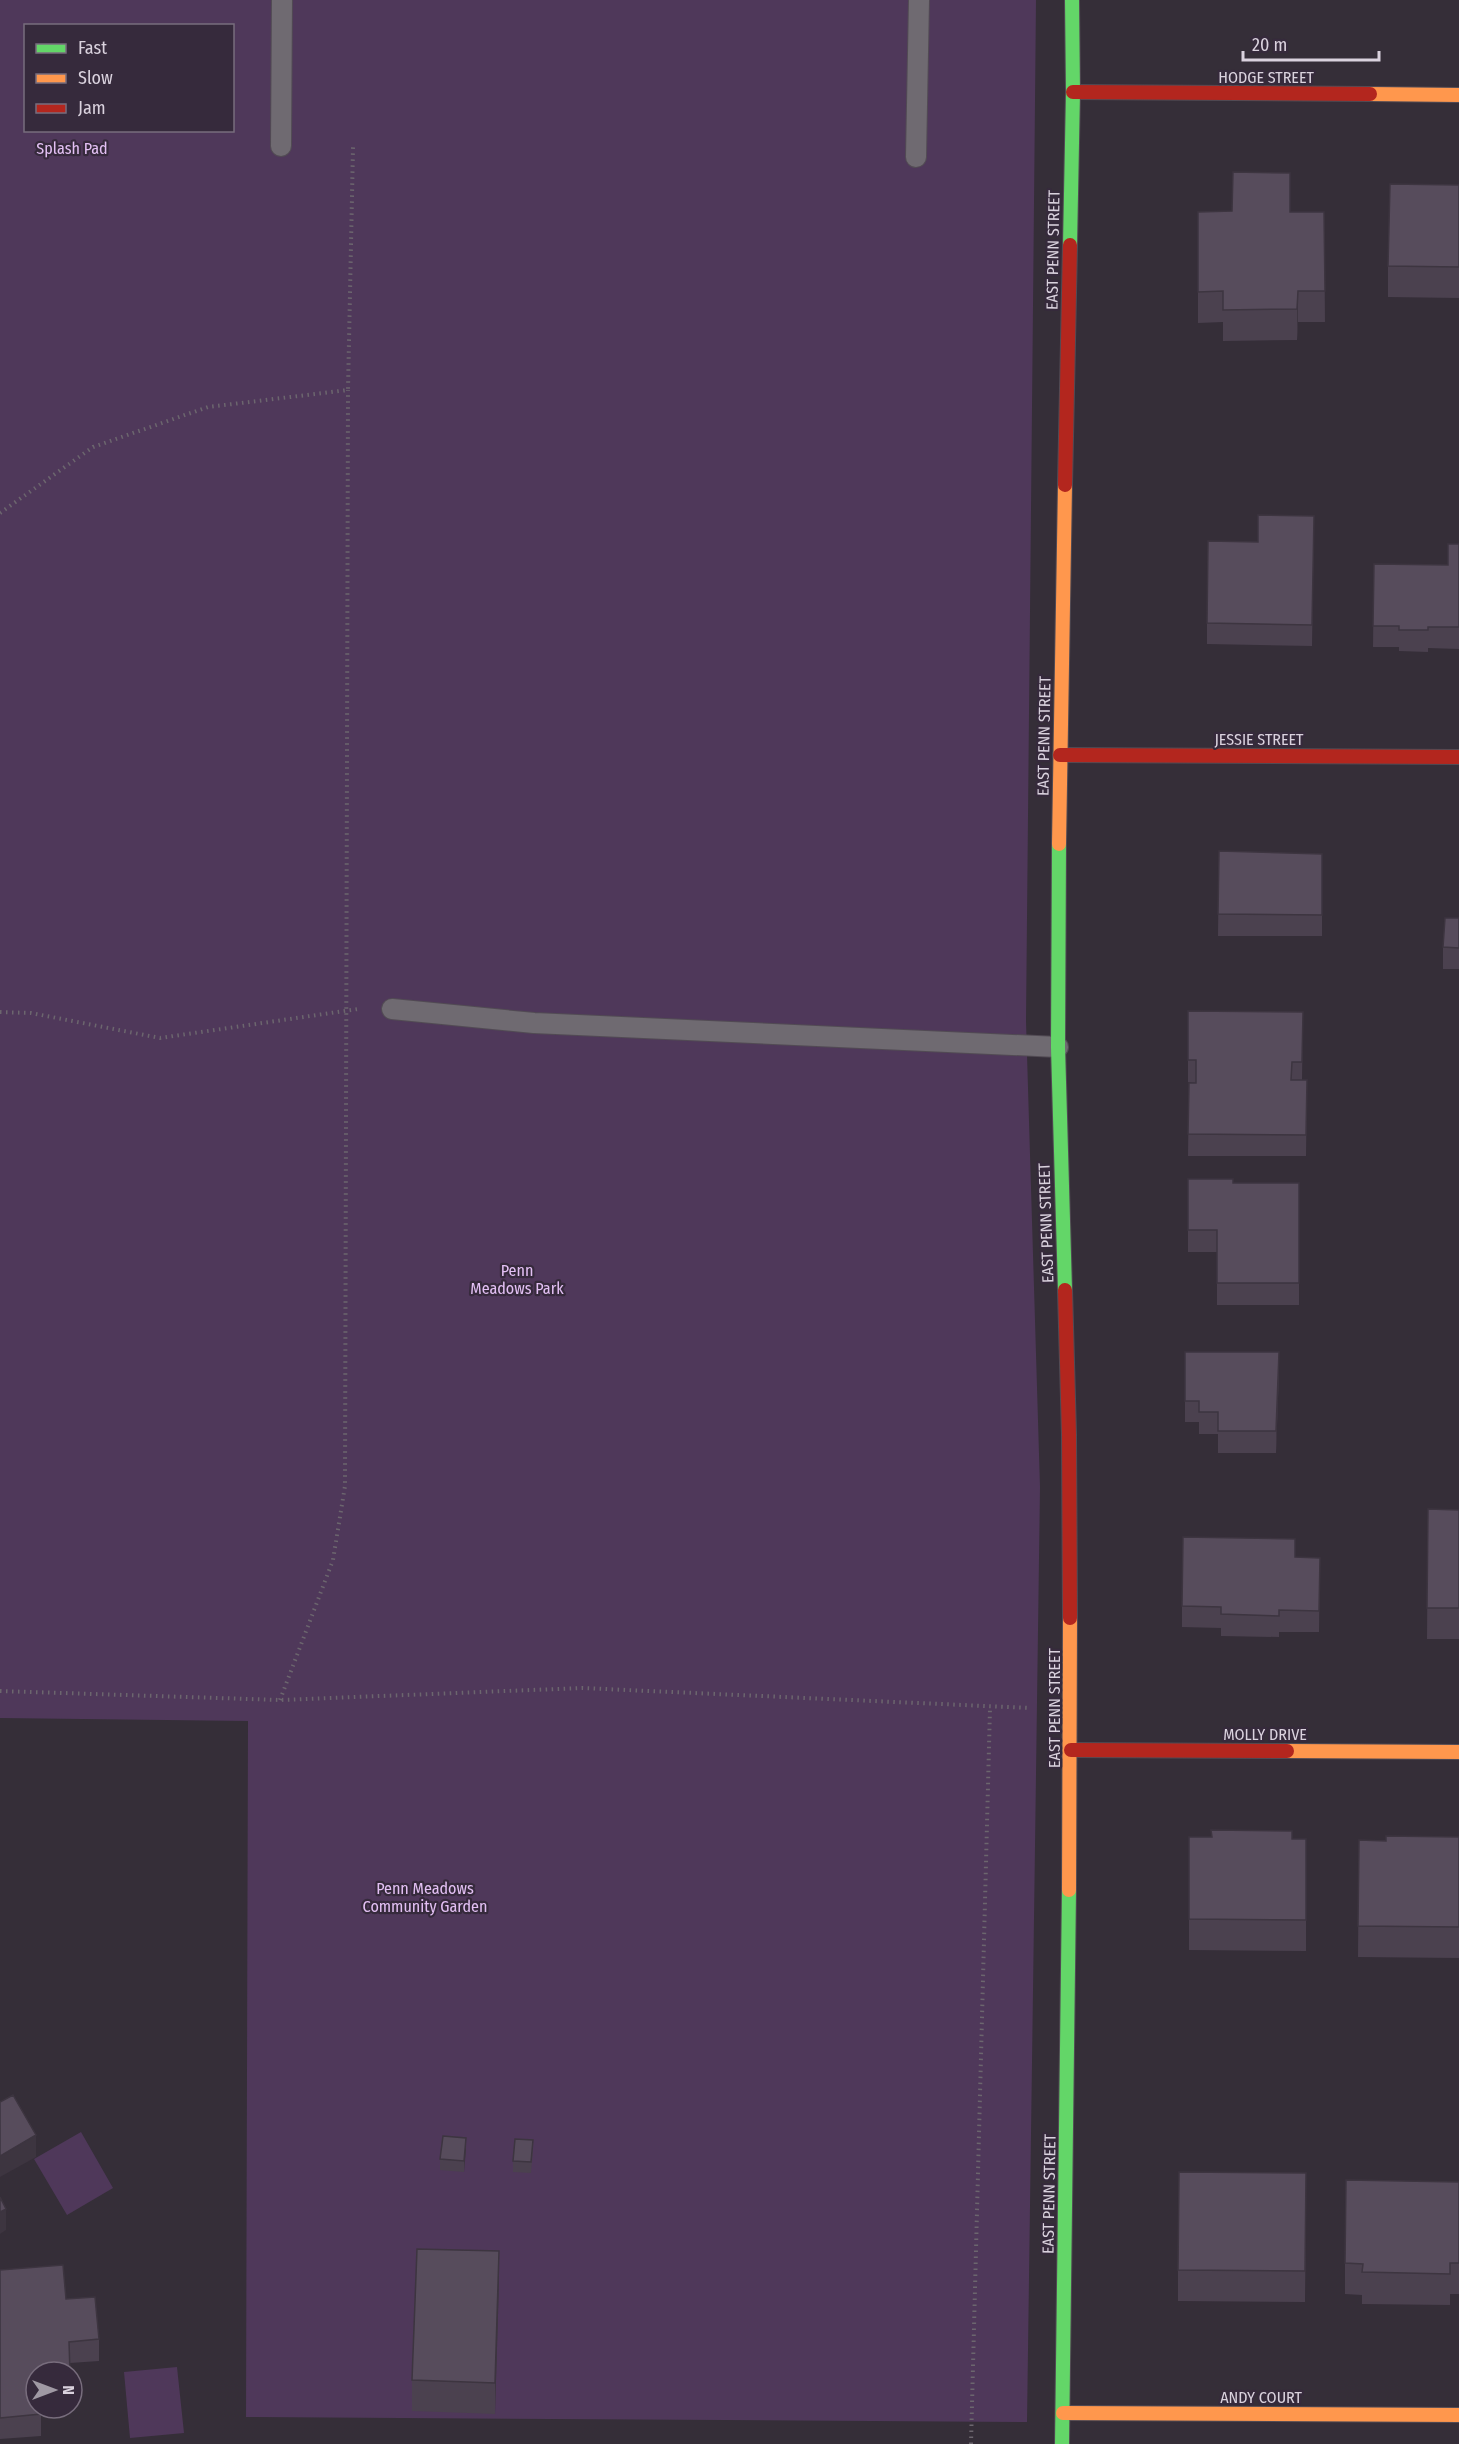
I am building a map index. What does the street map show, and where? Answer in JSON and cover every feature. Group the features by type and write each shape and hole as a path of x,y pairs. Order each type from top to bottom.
{"street":[{"name":"EAST PENN STREET","path":"1062,2444 1071,1750 1069,1435 1058,1047 1060,755 1073,92 1072,0"},
{"name":"HODGE STREET","path":"1073,92 1459,94"},
{"name":"JESSIE STREET","path":"1060,755 1459,757"},
{"name":"MOLLY DRIVE","path":"1071,1750 1459,1752"},
{"name":"ANDY COURT","path":"1063,2413 1459,2415"}],"lane":[{"path":"281,146 282,0"},
{"path":"916,158 919,0"},
{"path":"392,1009 534,1023 1058,1047"}],"path":[{"path":"280,1700 333,1560 345,1486 348,390 353,147"},
{"path":"0,513 93,447 208,407 348,390"},
{"path":"0,1012 31,1013 160,1038 346,1009 392,1009"},
{"path":"0,1690 280,1700 582,1688 990,1708 1070,1708"},
{"path":"971,2444 990,1708"}],"green space":[{"name":"Penn Meadows Park","path":"0,0 1036,0 1026,1021 1040,1487 1027,2422 246,2417 248,1721 0,1718"},
{"path":"81,2132 113,2188 67,2215 34,2159"},
{"path":"177,2367 184,2433 130,2438 124,2372"}],"building":[{"path":"1233,172 1290,173 1290,212 1324,212 1325,291 1298,291 1297,309 1223,310 1223,291 1198,292 1198,212 1232,211"},
{"path":"1390,184 1459,185 1459,267 1388,266"},
{"path":"1258,515 1314,516 1312,625 1207,623 1208,541 1258,542"},
{"path":"1448,544 1459,544 1459,627 1399,630 1399,626 1373,626 1374,564 1448,565"},
{"path":"1219,851 1322,854 1322,915 1218,914"},
{"path":"1445,918 1459,918 1459,948 1443,947"},
{"path":"1188,1011 1303,1012 1302,1062 1292,1062 1291,1080 1307,1080 1306,1135 1188,1134 1189,1083 1196,1083 1196,1060 1188,1060"},
{"path":"1188,1179 1233,1179 1233,1183 1299,1183 1299,1283 1217,1283 1217,1230 1188,1230"},
{"path":"1185,1352 1279,1352 1276,1431 1218,1431 1218,1412 1199,1412 1199,1401 1185,1401"},
{"path":"1428,1509 1459,1510 1459,1608 1427,1608"},
{"path":"1183,1537 1295,1539 1295,1557 1320,1558 1319,1611 1279,1610 1279,1616 1221,1614 1221,1607 1182,1606"},
{"path":"1211,1830 1292,1831 1292,1839 1306,1839 1306,1920 1189,1919 1189,1837 1212,1837"},
{"path":"1386,1836 1459,1837 1459,1927 1358,1926 1359,1840 1386,1841"},
{"path":"13,2095 36,2135 0,2156 0,2102"},
{"path":"443,2136 466,2138 464,2161 440,2159"},
{"path":"515,2139 533,2140 531,2162 513,2161"},
{"path":"1179,2172 1306,2173 1305,2271 1178,2270"},
{"path":"1346,2180 1459,2182 1459,2263 1450,2263 1450,2274 1362,2272 1363,2264 1345,2263"},
{"path":"0,2197 6,2209 0,2212"},
{"path":"417,2249 499,2251 495,2383 412,2380"},
{"path":"63,2265 66,2299 95,2297 99,2339 69,2342 70,2360 24,2360 24,2416 0,2418 0,2270"}],"traffic: fast":[{"path":"1070,245 1072,0"},
{"path":"1059,844 1058,1047 1065,1290"},
{"path":"1062,2444 1069,1890"}],"traffic: slow":[{"path":"1370,94 1459,95"},
{"path":"1059,844 1065,485"},
{"path":"1069,1890 1070,1618"},
{"path":"1287,1751 1459,1752"},
{"path":"1063,2413 1459,2415"}],"traffic: jam":[{"path":"1073,92 1370,94"},
{"path":"1065,485 1070,245"},
{"path":"1060,755 1459,757"},
{"path":"1065,1290 1070,1618"},
{"path":"1071,1750 1287,1751"}],"park label":[{"name":"Splash Pad","path":"72,148"},
{"name":"Penn Meadows Community Garden","path":"425,1897"}]}
